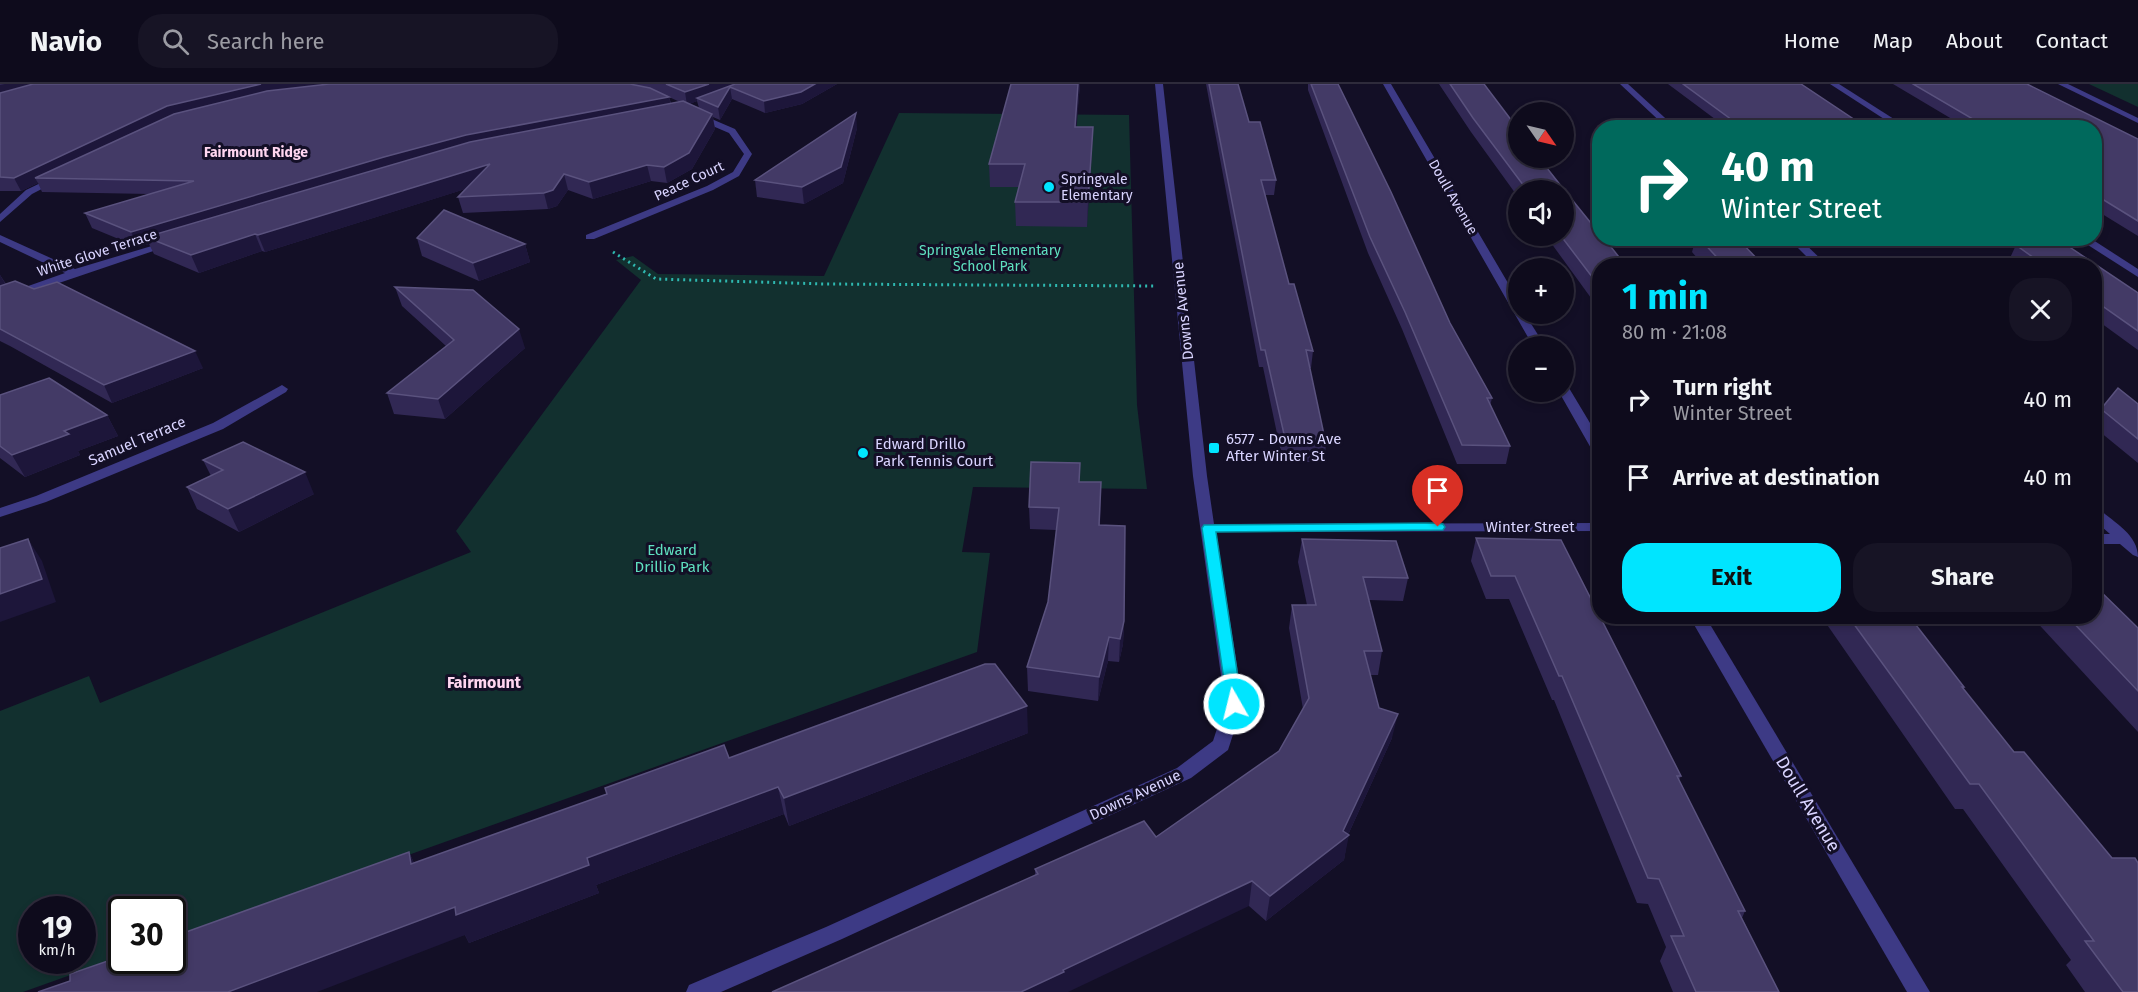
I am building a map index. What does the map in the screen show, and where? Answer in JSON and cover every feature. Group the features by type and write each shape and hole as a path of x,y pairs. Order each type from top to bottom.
{"street":[{"name":"Downs Avenue","path":"697,992 834,933 1184,773 1221,745 1234,704 1200,476 1160,84"},
{"name":"Doull Avenue","path":"1387,84 1508,293"},
{"path":"1624,84 1663,120"},
{"path":"1834,84 1891,120"},
{"path":"2062,84 2138,121"},
{"name":"Peace Court","path":"590,237 678,203 736,174 748,154 732,131 694,107"},
{"path":"0,219 29,192 72,171"},
{"path":"0,238 74,273"},
{"name":"White Glove Terrace","path":"0,300 74,273 176,241"},
{"path":"1802,246 1814,258"},
{"path":"2094,246 2138,274"},
{"name":"Samuel Terrace","path":"0,513 41,499 218,426 282,389"},
{"path":"1571,402 1592,438"},
{"path":"2102,518 2131,539 2138,552"},
{"name":"Winter Street","path":"1209,528 1592,527"},
{"path":"2102,538 2131,539"},
{"name":"Doull Avenue","path":"1702,624 1919,992"}],"path":[{"path":"590,237 656,279 837,284 1179,286"}],"green space":[{"path":"2089,84 2138,84 2138,107"},
{"name":"Edward Drillio Park","path":"899,113 1129,115 1137,405 1147,489 973,487 962,552 990,553 977,652 186,934 186,896 108,896 108,962 96,966 96,896 18,896 18,974 73,974 23,992 0,992 0,711 89,676 100,703 471,552 456,531 641,280 616,260 633,256 658,274 824,276"}],"building":[{"path":"33,84 261,84 167,106 14,178 0,177 0,93"},
{"path":"329,84 630,84 650,88 669,97 466,135 131,232 85,213 194,181 35,178 174,114 267,91"},
{"path":"666,84 709,84 685,92"},
{"path":"735,84 815,84 801,92 764,101 730,87 718,107 697,98"},
{"path":"1011,84 1078,84 1075,127 1093,127 1088,202 1015,202 1025,164 989,164"},
{"path":"1209,84 1238,84 1249,122 1260,122 1276,180 1261,180 1289,284 1294,284 1313,351 1306,350 1326,444 1286,443 1265,350 1261,350"},
{"path":"1311,84 1338,84 1391,192 1450,323 1492,398 1487,398 1510,446 1462,445 1370,237"},
{"path":"1450,84 1484,84 1508,116 1508,165"},
{"path":"1683,84 1801,84 1855,120 1732,120"},
{"path":"1913,84 2027,84 2100,120 1974,120"},
{"path":"683,101 712,114 689,153 664,167 647,165 589,182 564,174 553,190 544,193 458,197 490,164 191,255 146,237 470,142"},
{"path":"856,113 841,167 802,187 755,180"},
{"path":"2102,121 2138,139 2138,221 2102,199"},
{"path":"1510,168 1547,168 1557,180 1520,180"},
{"path":"1574,202 1592,224 1592,246 1610,246 1620,258 1592,258 1592,277 1569,246 1574,246"},
{"path":"444,210 525,244 473,263 417,238"},
{"path":"1706,246 1745,246 1756,258 1718,258"},
{"path":"2017,246 2068,246 2086,258 2034,258"},
{"path":"2102,269 2138,293 2138,331 2102,306"},
{"path":"15,281 34,289 57,282 195,351 104,385 0,329 0,286"},
{"path":"395,287 473,290 519,329 438,399 387,393 454,340"},
{"path":"49,378 107,415 64,431 69,434 12,455 0,446 0,395"},
{"path":"2118,388 2138,404 2138,439 2102,410"},
{"path":"243,442 305,472 228,509 187,487 223,470 203,460"},
{"path":"1031,462 1080,463 1079,482 1101,482 1099,525 1125,526 1124,621 1120,639 1109,637 1099,677 1027,667 1048,602 1059,508 1029,507"},
{"path":"1476,538 1561,540 1592,601 1592,624 1604,624 1681,776 1677,776 1745,911 1738,911 1779,992 1696,992 1671,936 1684,936 1659,879 1648,878 1562,676 1559,676 1515,576 1491,576"},
{"path":"28,539 42,579 0,594 0,548"},
{"path":"1302,539 1396,541 1408,578 1363,577 1382,651 1364,651 1379,708 1398,714 1343,831 1349,835 1270,896 1252,881 1021,992 772,992 1038,874 1035,869 1144,821 1156,837 1279,751 1309,698 1292,605 1316,605"},
{"path":"2102,593 2138,628 2138,691 2075,624 2102,624"},
{"path":"1854,624 1915,624 2014,752 2024,752 2112,858 2135,858 2138,863 2138,992 2123,992 2085,941 2094,941 1979,784 1970,784"},
{"path":"985,664 995,664 1027,706 784,798 778,787 587,858 589,865 456,915 455,907 228,992 38,992 70,981 70,974 96,974 96,965 108,961 108,974 186,974 186,932 409,852 411,864 607,794 605,788 724,745 729,758"}],"place":[{"name":"Springvale Elementary","path":"1049,187"},
{"name":"6577 - Downs Ave After Winter St","path":"1214,448"},
{"name":"Edward Drillo Park Tennis Court","path":"863,453"}],"district":[{"name":"Fairmount Ridge","path":"256,152"},
{"name":"Fairmount","path":"484,682"}],"route":[{"path":"1234,704 1209,528 1438,527"}],"park label":[{"name":"Springvale Elementary School Park","path":"990,258"}]}
